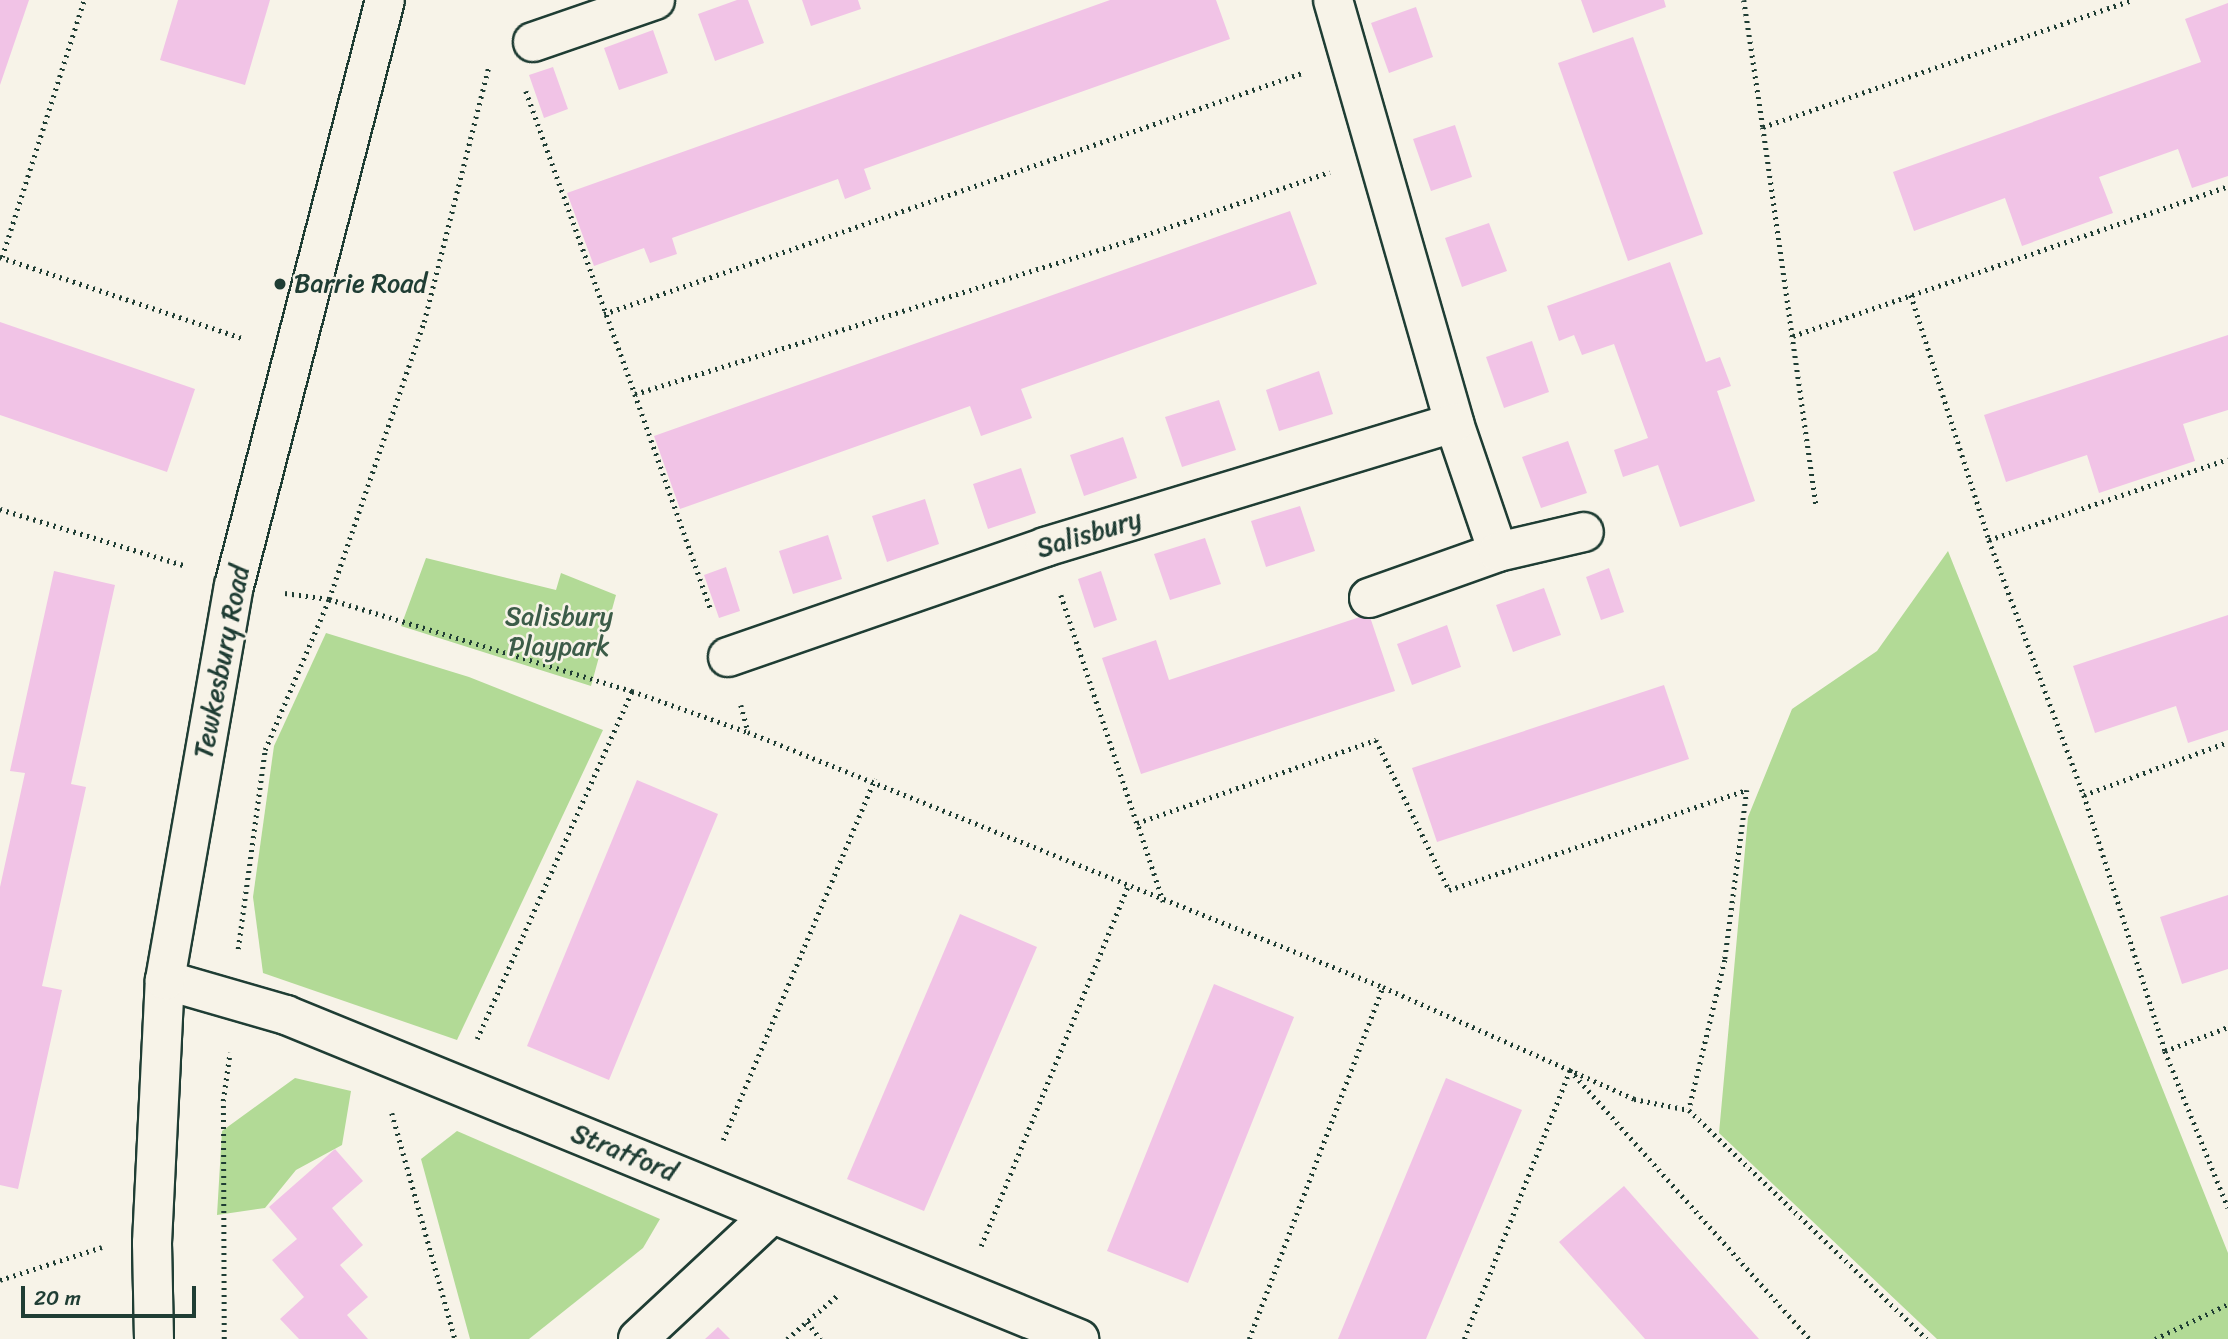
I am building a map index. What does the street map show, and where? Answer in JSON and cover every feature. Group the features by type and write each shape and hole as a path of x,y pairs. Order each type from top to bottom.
{"street":[{"name":"Tewkesbury Road","path":"154,1339 152,1243 165,980 234,586 385,0"},
{"path":"533,42 655,0"},
{"path":"1333,0 1454,423 1498,552"},
{"name":"Salisbury","path":"728,657 1045,547 1454,423"},
{"path":"1369,598 1498,552 1584,532"},
{"name":"Stratford","path":"165,980 237,1000 375,1052 1079,1339"},
{"path":"638,1339 771,1215"}],"path":[{"path":"84,0 1,257 251,341"},
{"path":"1744,0 1816,504"},
{"path":"1763,127 2132,0"},
{"path":"224,1339 223,1101 237,1000 238,948 265,750 329,599 424,322 499,24 533,42 519,73 728,657"},
{"path":"604,314 1349,57"},
{"path":"635,394 1131,240 1340,169"},
{"path":"1793,336 2228,186"},
{"path":"1911,295 1989,540 2084,795 2165,1051 2228,1208"},
{"path":"1989,540 2228,459"},
{"path":"0,509 201,570 234,586 329,599 632,691 875,779 1127,888 1383,987 1634,1098 1689,1110 1927,1339"},
{"path":"1045,547 1163,902"},
{"path":"457,1085 632,691"},
{"path":"1137,823 1376,740 1449,890 1747,790 1725,960 1689,1110"},
{"path":"2084,795 2228,742"},
{"path":"703,1186 875,779"},
{"path":"962,1292 1127,888"},
{"path":"1249,1339 1383,987"},
{"path":"2165,1051 2228,1027"},
{"path":"375,1052 456,1339"},
{"path":"1464,1339 1570,1070"},
{"path":"1570,1070 1810,1339"},
{"path":"0,1280 114,1243 152,1243"},
{"path":"787,1339 881,1258"},
{"path":"2155,1339 2228,1304"},
{"path":"807,1322 821,1339"}],"green space":[{"path":"1948,551 2228,1253 2228,1339 1937,1339 1719,1133 1748,817 1792,709 1877,651"},
{"name":"Salisbury Playpark","path":"426,558 556,590 561,573 616,595 591,686 401,626"},
{"path":"326,633 469,677 603,730 457,1040 263,973 253,897 274,746"},
{"path":"295,1078 351,1091 342,1145 296,1170 265,1208 217,1215 222,1131"},
{"path":"457,1131 660,1219 643,1248 529,1339 470,1339 421,1159"}],"building":[{"path":"0,0 29,0 0,85"},
{"path":"178,0 270,0 245,85 160,60"},
{"path":"737,0 748,0 764,43 715,61 698,14"},
{"path":"802,0 858,0 861,9 811,26"},
{"path":"1110,0 1216,0 1230,39 864,169 871,189 845,199 838,179 672,238 677,254 650,263 644,248 594,266 567,193"},
{"path":"1581,0 1664,0 1666,7 1593,33"},
{"path":"2228,3 2228,176 2192,188 2178,149 2099,177 2113,213 2022,246 2005,198 1914,231 1893,172 2201,62 2185,19"},
{"path":"1416,7 1433,57 1389,73 1371,23"},
{"path":"653,30 668,73 619,90 604,48"},
{"path":"1633,37 1703,234 1628,261 1558,63"},
{"path":"553,67 568,109 544,118 529,75"},
{"path":"1455,125 1472,177 1431,191 1413,139"},
{"path":"1290,211 1317,284 1021,389 1032,418 981,436 970,406 680,509 654,436"},
{"path":"1489,223 1507,271 1462,287 1445,238"},
{"path":"1670,262 1706,362 1720,357 1731,386 1717,391 1755,501 1680,527 1658,465 1623,477 1614,450 1648,438 1614,344 1582,355 1574,335 1559,341 1547,306"},
{"path":"0,322 195,389 167,472 0,415"},
{"path":"2228,335 2228,410 2183,424 2195,461 2099,493 2087,455 2006,482 1984,415"},
{"path":"1532,341 1549,392 1504,408 1486,357"},
{"path":"1319,371 1333,414 1279,431 1266,390"},
{"path":"1219,400 1236,450 1182,467 1165,417"},
{"path":"1123,437 1137,478 1084,496 1070,455"},
{"path":"1568,441 1587,493 1541,508 1522,457"},
{"path":"1021,468 1036,513 988,529 973,484"},
{"path":"925,499 939,544 887,562 872,516"},
{"path":"1300,506 1315,551 1266,567 1251,521"},
{"path":"828,535 842,579 793,594 779,551"},
{"path":"1205,538 1221,584 1170,600 1154,554"},
{"path":"726,567 740,611 719,618 704,575"},
{"path":"1609,568 1624,612 1601,620 1586,577"},
{"path":"54,571 115,585 71,784 86,787 42,986 62,990 18,1189 0,1185 0,887 25,773 10,771"},
{"path":"1101,571 1117,620 1094,628 1078,579"},
{"path":"1544,588 1561,635 1513,652 1496,605"},
{"path":"1369,614 1395,691 1141,774 1102,658 1156,640 1169,680"},
{"path":"2228,615 2228,730 2188,743 2176,706 2095,733 2073,666"},
{"path":"1447,625 1461,667 1412,685 1397,644"},
{"path":"1664,685 1689,759 1437,842 1412,768"},
{"path":"637,780 718,814 609,1080 527,1046"},
{"path":"2228,895 2228,969 2182,984 2160,917"},
{"path":"960,914 1037,947 924,1211 847,1179"},
{"path":"1214,984 1294,1017 1188,1283 1107,1251"},
{"path":"1446,1078 1522,1110 1426,1339 1338,1339"},
{"path":"335,1149 363,1181 332,1208 363,1245 340,1265 368,1297 347,1315 368,1339 299,1339 280,1319 304,1297 272,1260 297,1239 269,1207"},
{"path":"1624,1186 1759,1339 1645,1339 1559,1242"},
{"path":"718,1327 730,1339 705,1339"}],"place":[{"name":"Barrie Road","path":"280,284"}]}
